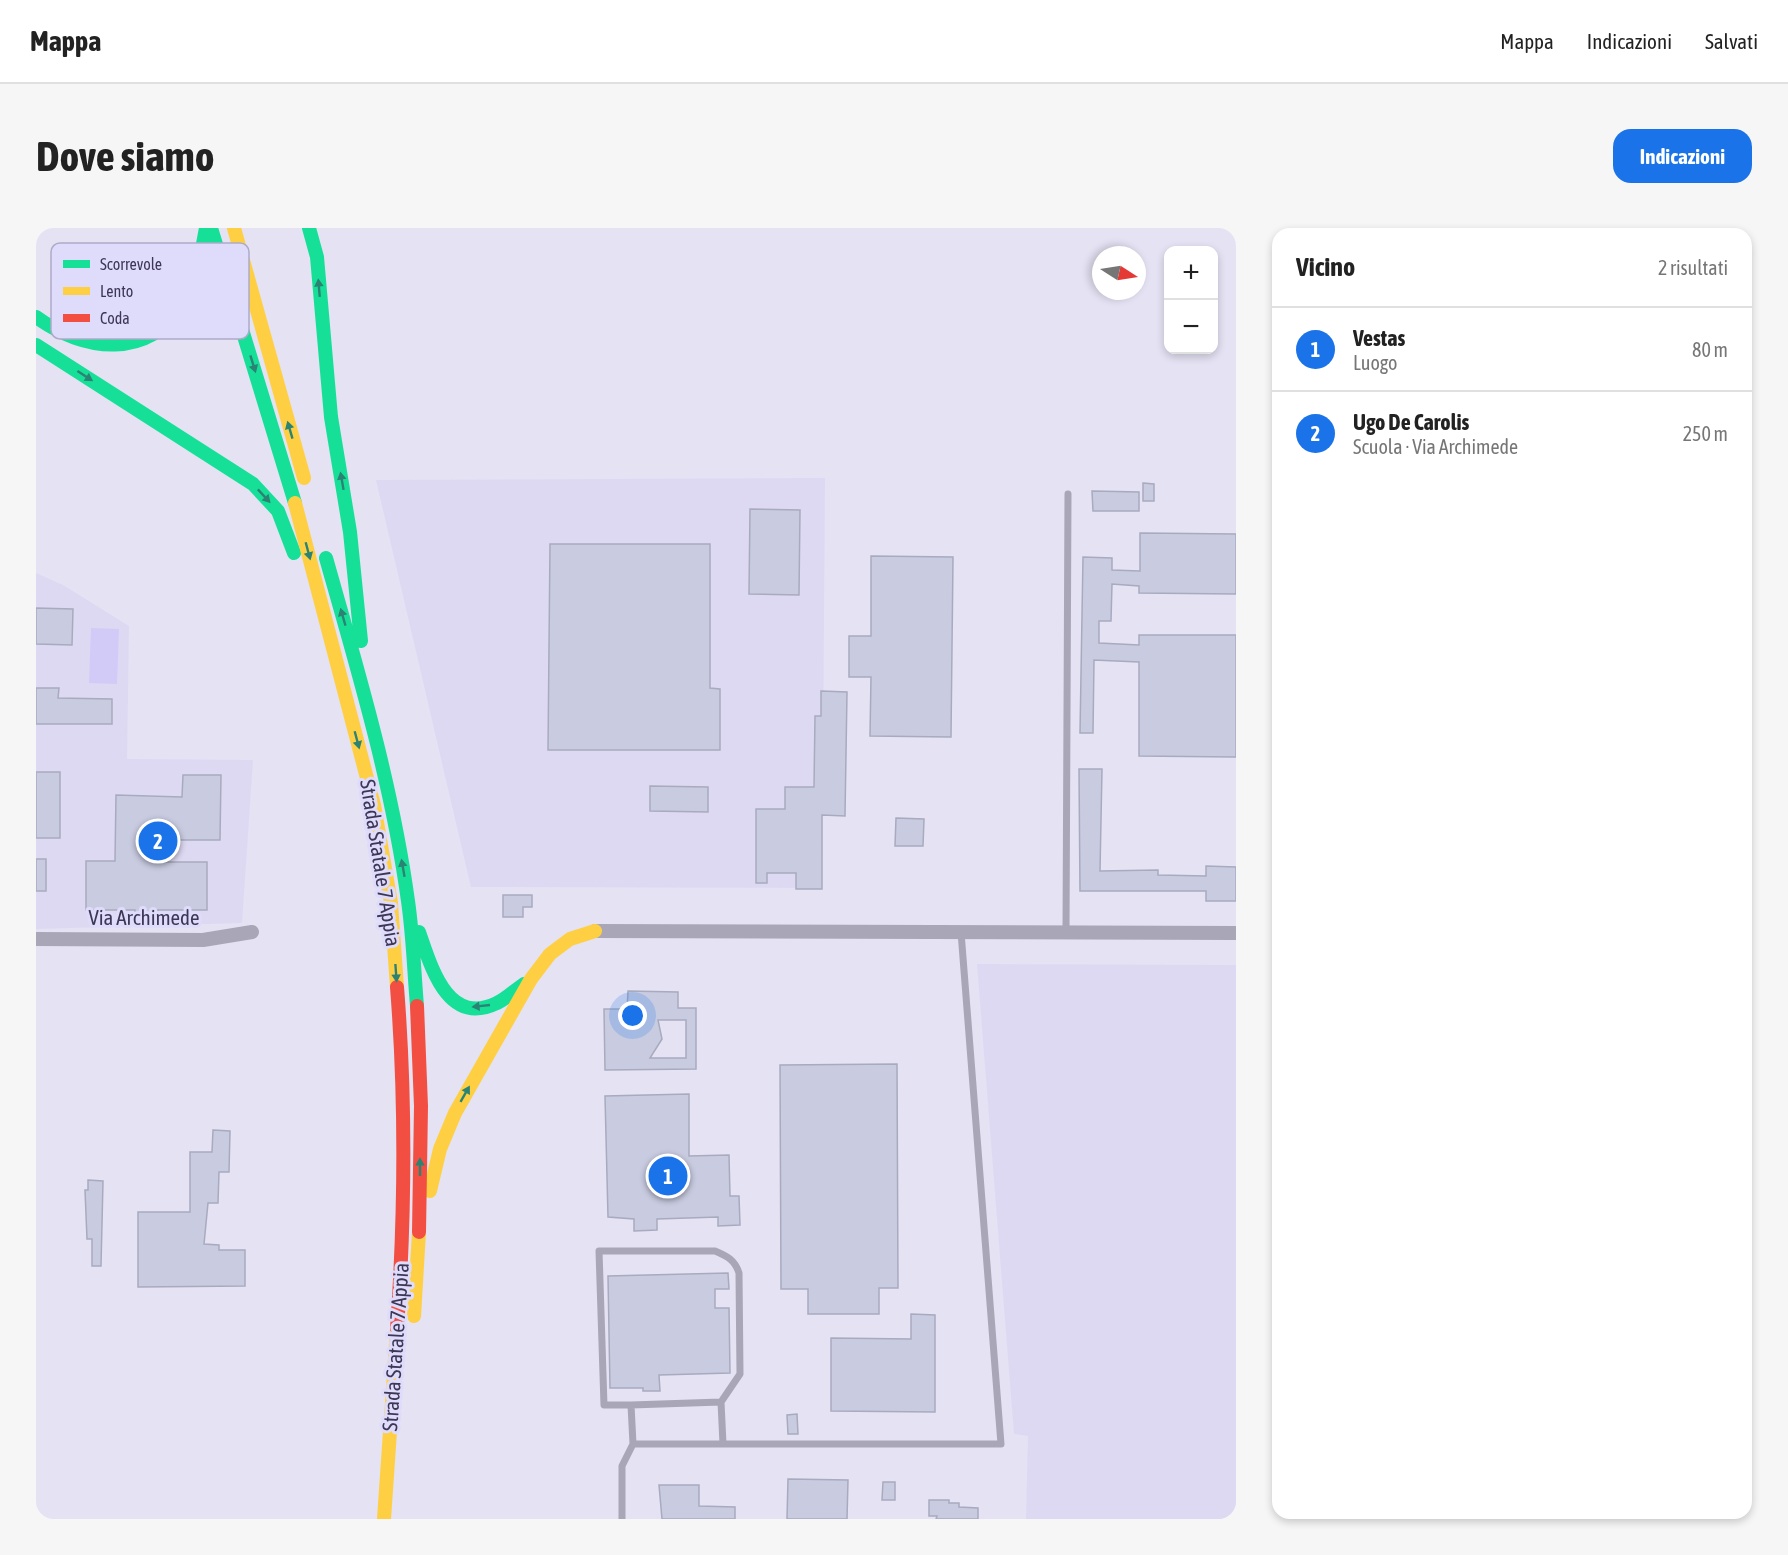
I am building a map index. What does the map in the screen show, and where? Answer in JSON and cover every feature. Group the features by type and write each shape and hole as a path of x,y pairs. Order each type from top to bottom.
{"highway":[{"path":"203,243 206,228"},
{"name":"Strada Statale 7 Appia","path":"211,228 216,243"},
{"path":"234,228 238,243"},
{"path":"309,228 317,257 331,417 350,532 368,706"},
{"path":"249,282 307,490"},
{"path":"36,317 51,329"},
{"path":"76,339 91,345 116,346 142,339"},
{"name":"Strada Statale 7 Appia","path":"245,339 295,504 340,673 374,805 387,881 401,1037 404,1228 384,1519"},
{"path":"36,345 253,484 266,498 278,511 340,673"},
{"name":"Strada Statale 7 Appia","path":"323,547 368,706 391,801 408,901 419,1036 421,1228 413,1333"},
{"path":"408,901 436,979 451,1000 471,1008 496,1005 531,979"},
{"path":"421,1228 440,1149 454,1113 531,979 549,954 570,939 595,931"}],"street":[{"path":"595,931 1236,933"},
{"name":"Via Archimede","path":"36,939 203,940 252,932"}],"lane":[{"path":"1066,932 1068,494"},
{"path":"633,1444 1001,1444 961,932"},
{"path":"722,1402 604,1405 599,1251 715,1251 736,1265 739,1273 740,1374 722,1402 723,1444"},
{"path":"622,1519 622,1466 633,1444 631,1405"}],"shaded area":[{"path":"825,478 822,888 471,887 376,480"},
{"path":"36,573 63,585 129,626 127,759 253,760 242,923 36,929"},
{"path":"91,628 119,629 117,684 89,683"},
{"path":"977,964 1236,965 1236,1519 1026,1519 1028,1436 1014,1434"}],"building":[{"path":"1143,483 1154,484 1154,501 1143,501"},
{"path":"1092,491 1139,492 1139,511 1093,511"},
{"path":"750,509 800,510 799,595 749,594"},
{"path":"1140,533 1236,534 1236,594 1139,593 1139,586 1112,584 1111,621 1099,621 1099,643 1139,645 1139,635 1236,635 1236,757 1139,756 1139,662 1094,660 1093,733 1080,733 1083,557 1112,558 1112,570 1140,571"},
{"path":"550,544 710,544 710,688 720,689 720,750 548,750"},
{"path":"871,556 953,557 951,737 870,736 871,677 849,677 849,636 871,636"},
{"path":"36,608 73,609 72,645 36,644"},
{"path":"36,688 59,688 58,698 112,699 112,724 36,724"},
{"path":"821,691 847,692 845,816 822,815 822,889 796,889 796,873 767,873 767,883 756,883 756,809 785,809 785,787 814,787 815,716 821,716"},
{"path":"1079,769 1102,769 1100,871 1158,870 1158,875 1206,876 1206,866 1236,867 1236,901 1206,901 1206,891 1080,891"},
{"path":"36,772 60,772 60,838 36,838"},
{"path":"183,775 221,775 220,840 165,840 165,862 207,862 207,910 158,910 159,916 135,916 135,910 86,910 86,861 115,861 116,795 182,797"},
{"path":"650,786 708,787 708,812 650,811"},
{"path":"896,818 924,819 923,846 895,846"},
{"path":"36,859 46,859 46,891 36,891"},
{"path":"503,895 532,895 532,907 523,907 523,917 503,917"},
{"path":"628,991 678,992 678,1008 696,1008 696,1069 605,1070 604,1009 627,1009","holes":["658,1020 686,1020 686,1058 650,1058 662,1039"]},
{"path":"897,1064 898,1288 879,1288 879,1314 808,1314 808,1289 781,1289 780,1065"},
{"path":"689,1094 689,1156 729,1155 730,1196 739,1196 740,1225 718,1226 718,1217 657,1219 657,1230 634,1231 634,1219 608,1217 605,1096"},
{"path":"213,1130 230,1131 229,1172 219,1172 218,1203 208,1203 204,1244 219,1245 219,1250 245,1250 245,1286 138,1287 138,1212 190,1212 190,1152 212,1152"},
{"path":"88,1180 103,1181 101,1266 92,1266 92,1239 87,1239 85,1190 88,1190"},
{"path":"728,1273 729,1289 715,1289 715,1308 729,1308 730,1373 659,1375 660,1391 643,1391 643,1388 610,1388 608,1276"},
{"path":"911,1314 935,1315 935,1412 831,1411 831,1338 911,1339"},
{"path":"797,1414 798,1434 788,1434 787,1415"},
{"path":"788,1479 848,1480 847,1519 787,1519"},
{"path":"883,1482 895,1482 895,1500 882,1500"},
{"path":"659,1485 699,1485 699,1506 735,1507 735,1519 662,1519"},
{"path":"929,1500 949,1500 949,1503 959,1503 959,1507 978,1508 978,1519 936,1519 937,1516 929,1516"}],"traffic: fast":[{"path":"203,243 206,228"},
{"path":"211,228 216,243"},
{"path":"309,228 317,257 331,417 350,532 361,641"},
{"path":"36,317 51,326"},
{"path":"78,339 115,344 141,339"},
{"path":"245,339 295,503"},
{"path":"36,345 253,484 278,511 294,553"},
{"path":"326,558 373,728 393,814 410,914 417,1006"},
{"path":"419,932 436,976 454,1000 465,1007 480,1008 497,1003 524,984"}],"traffic: slow":[{"path":"234,228 238,243"},
{"path":"249,282 304,478"},
{"path":"295,503 374,805 391,903 397,987"},
{"path":"430,1191 440,1149 455,1113 531,979 550,954 570,939 595,931"},
{"path":"414,1316 419,1232"},
{"path":"384,1519 397,1329"}],"traffic: jam":[{"path":"397,987 402,1072 403,1158 402,1244 397,1329"},
{"path":"417,1006 421,1106 419,1232"}],"place":[{"name":"Ugo De Carolis","path":"158,841"},
{"name":"Vestas","path":"668,1176"}]}
